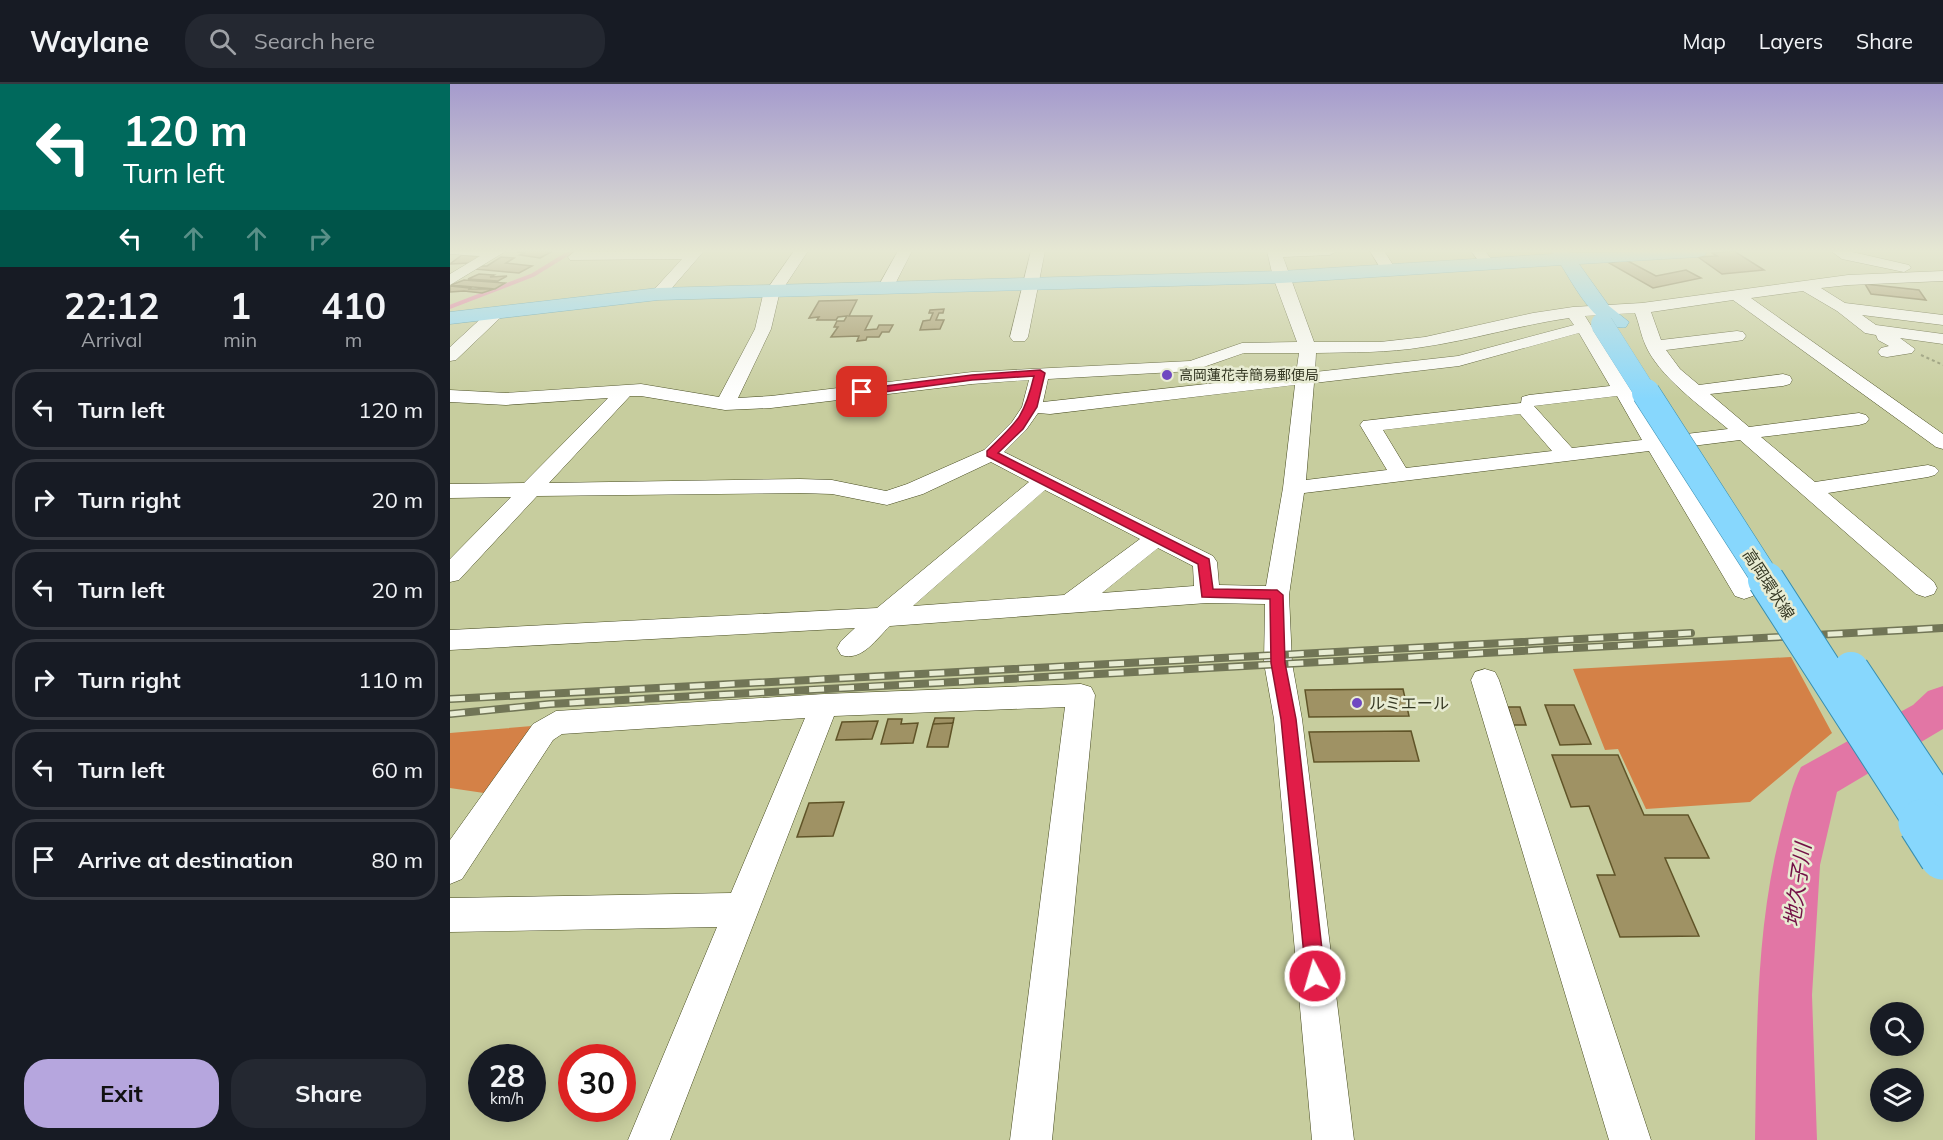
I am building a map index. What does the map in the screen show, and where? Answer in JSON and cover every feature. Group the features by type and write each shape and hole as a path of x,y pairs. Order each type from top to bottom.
{"main road":[{"path":"450,318 592,300"},
{"name":"高岡環状線","path":"1592,300 1943,808"},
{"name":"高岡環状線","path":"1603,317 1943,856"}],"street":[{"path":"725,404 763,329 772,300"},
{"path":"1019,336 1028,300"},
{"path":"1290,300 1308,349 1294,488 1277,595 1278,663 1288,719 1333,1140"},
{"path":"1032,407 1050,408 1459,361 1603,317 1704,300"},
{"path":"1743,300 1943,443"},
{"path":"1830,300 1871,329 1906,349"},
{"path":"1841,307 1943,320"},
{"path":"450,356 495,314"},
{"path":"1603,317 1623,390 1744,590"},
{"path":"450,396 506,399 641,390 725,404 771,402 972,378 1192,366 1242,348 1380,347 1425,342 1533,318 1603,317 1654,346 1674,373 1692,391 1811,489 1925,588"},
{"path":"1871,329 1943,339"},
{"path":"1654,346 1737,336"},
{"path":"1887,352 1906,349"},
{"path":"450,491 800,486 832,487 887,498 915,489 991,454 1019,426 1032,407 1040,373"},
{"path":"1692,391 1782,380"},
{"path":"1529,401 1623,390"},
{"path":"450,574 624,392"},
{"path":"1400,475 1370,425 1525,408 1567,455"},
{"path":"1294,488 1859,419"},
{"path":"991,454 1205,562 1207,594"},
{"path":"1811,489 1928,471"},
{"path":"850,648 883,617 1043,481"},
{"path":"1070,604 1156,538"},
{"path":"450,640 883,617 1207,594 1277,595"},
{"path":"1485,680 1630,1140"},
{"path":"450,868 543,732 556,723 824,705 1081,695 1031,1140"},
{"path":"649,1140 824,705"},
{"path":"450,915 741,910"}],"path":[{"path":"1906,349 1943,365"}],"shaded area":[{"path":"1791,657 1832,733 1750,802 1646,809 1618,749 1605,750 1573,669"},
{"path":"532,726 484,793 450,788 450,733"}],"building":[{"path":"857,300 849,316 872,316 865,330 877,329 879,325 893,325 889,332 882,332 879,337 867,337 866,340 857,341 859,336 831,337 838,327 834,327 837,321 844,321 847,316 838,317 836,320 809,318 819,301"},
{"path":"944,309 936,320 944,320 940,329 920,330 923,321 930,320 933,313 929,313 930,310"},
{"name":"ルミエール","path":"1403,689 1409,716 1309,717 1305,690"},
{"path":"1545,705 1574,705 1591,744 1560,745"},
{"path":"1508,707 1520,707 1526,725 1513,725"},
{"path":"935,718 954,718 953,723 933,724"},
{"path":"888,719 902,719 901,724 918,723 913,743 881,744"},
{"path":"878,721 872,739 836,740 842,722"},
{"path":"953,723 948,747 927,747 933,724"},
{"path":"1411,731 1419,761 1314,762 1309,732"},
{"path":"1552,755 1618,755 1644,815 1688,815 1709,858 1665,858 1699,936 1620,937 1597,875 1615,875 1589,806 1571,807"},
{"path":"844,802 833,836 797,837 809,803"}],"waterway":[{"path":"450,307 467,300"},
{"name":"地久子川","path":"1786,1140 1785,995 1796,865 1817,781 1928,717 1943,703"}],"railway":[{"path":"450,714 550,704 1943,628"},
{"path":"450,699 1691,633"}],"place":[{"name":"高岡蓮花寺簡易郵便局","path":"1167,375"},
{"name":"ルミエール","path":"1357,703"}],"route":[{"path":"862,392 972,378 1040,373 1032,407 1019,426 991,454 1205,562 1207,594 1277,595 1278,663 1288,719 1315,976"}]}
